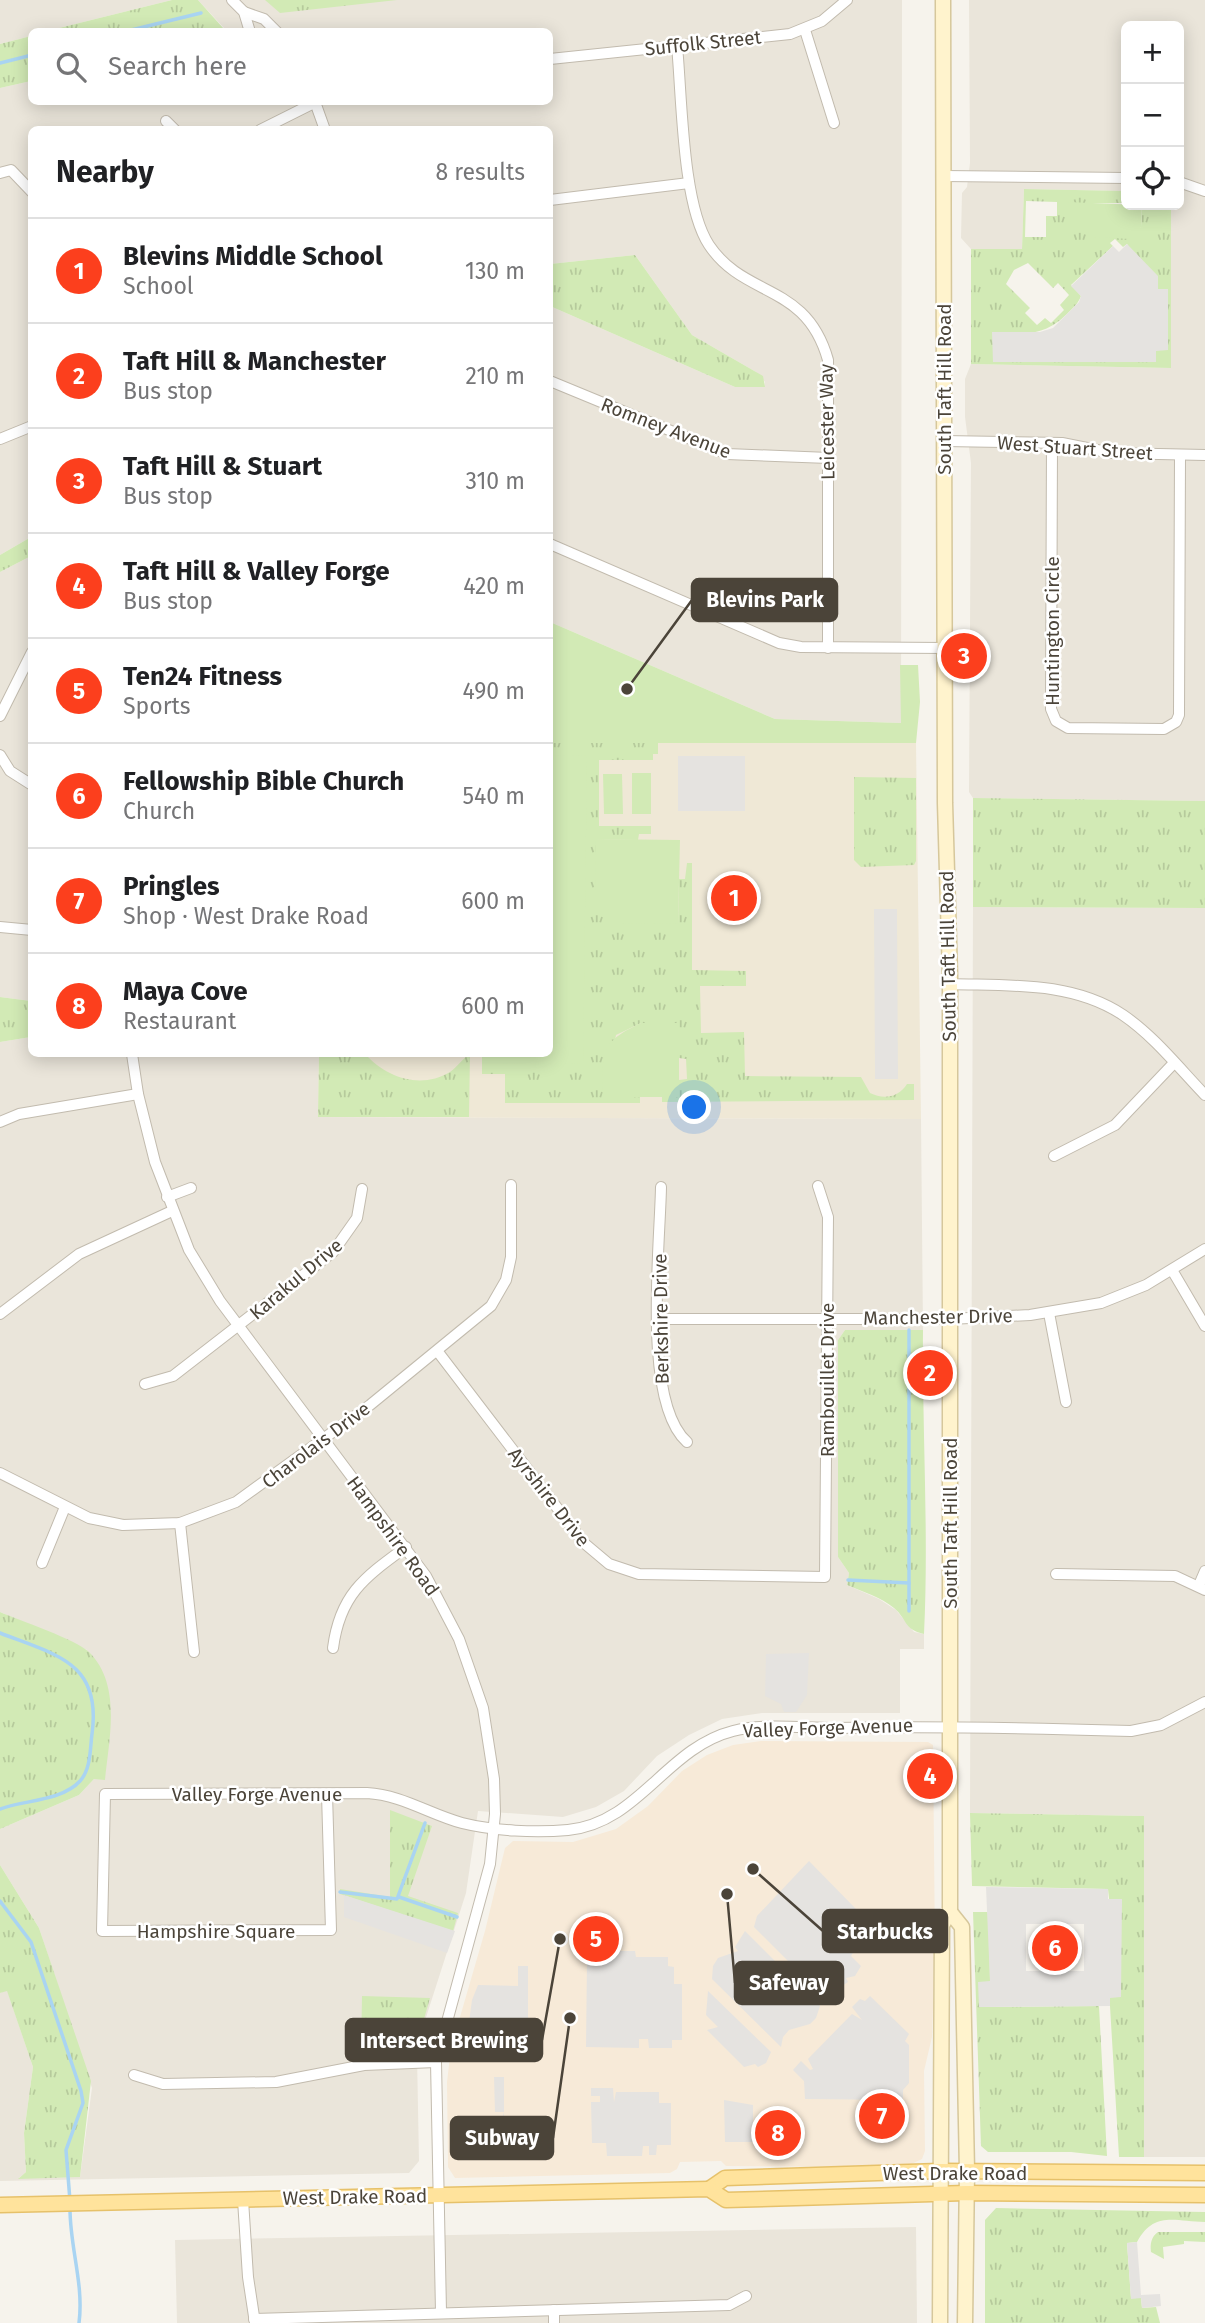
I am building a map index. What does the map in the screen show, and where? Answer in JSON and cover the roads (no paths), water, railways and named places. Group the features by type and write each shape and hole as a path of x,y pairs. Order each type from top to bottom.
{"main road":[{"name":"South Taft Hill Road","path":"940,2323 942,1925 950,1912 950,985 945,803 947,648 943,0"},
{"name":"South Taft Hill Road","path":"950,1912 962,1927 967,2171 965,2323"},
{"name":"West Drake Road","path":"0,2205 709,2189 725,2178 939,2171 1205,2173"},
{"name":"West Drake Road","path":"709,2189 726,2200 939,2193 1205,2195"}],"street":[{"path":"232,0 244,12 264,19 273,28"},
{"name":"Suffolk Street","path":"553,59 805,30 822,21 847,0"},
{"path":"244,12 249,28"},
{"path":"805,30 834,124"},
{"name":"Leicester Way","path":"677,46 689,183 701,229 720,259 739,275 790,301 803,314 820,339 829,376 828,648"},
{"path":"268,126 309,105"},
{"path":"316,105 324,126"},
{"path":"166,121 171,126"},
{"path":"0,173 11,170 15,178 28,189"},
{"path":"943,176 1121,178"},
{"path":"553,200 689,183"},
{"path":"1184,184 1205,191"},
{"name":"Romney Avenue","path":"553,382 727,454 829,458"},
{"path":"0,439 28,428"},
{"name":"West Stuart Street","path":"944,441 1052,443 1112,453 1205,455"},
{"name":"Huntington Circle","path":"1052,443 1051,709 1056,721 1068,728 1164,729 1176,722 1179,715 1180,455"},
{"path":"553,545 760,637 801,647 947,648"},
{"path":"0,716 28,660"},
{"path":"0,755 10,771 28,782"},
{"path":"0,927 28,930"},
{"path":"950,985 1031,986 1079,994 1124,1016 1205,1095"},
{"name":"Hampshire Road","path":"132,1057 138,1094 167,1198 190,1250 238,1326 322,1440 406,1546 446,1611 483,1708 494,1779 495,1827 485,1893 450,2004 436,2062 436,2195 441,2312"},
{"path":"1054,1156 1115,1125 1174,1063"},
{"path":"0,1122 19,1114 138,1094"},
{"name":"Charolais Drive","path":"0,1473 89,1518 123,1525 180,1523 236,1503 480,1319 500,1292 511,1257 511,1185"},
{"name":"Rambouillet Drive","path":"818,1186 828,1217 825,1577"},
{"name":"Berkshire Drive","path":"661,1187 659,1319 663,1397 677,1433 687,1442"},
{"path":"167,1198 191,1188"},
{"name":"Karakul Drive","path":"145,1384 173,1376 344,1241 357,1218 362,1189"},
{"path":"0,1314 70,1259 172,1211"},
{"name":"Manchester Drive","path":"659,1319 950,1319 1049,1312 1101,1303 1172,1270 1205,1249"},
{"path":"1172,1270 1205,1326"},
{"path":"1049,1312 1066,1402"},
{"name":"Ayrshire Drive","path":"438,1352 584,1544 610,1564 624,1571 655,1576 825,1577"},
{"path":"42,1563 65,1507"},
{"path":"180,1523 194,1652"},
{"path":"333,1648 335,1628 347,1599 370,1574 406,1546"},
{"path":"1056,1574 1164,1575 1202,1588 1205,1572"},
{"name":"Valley Forge Avenue","path":"105,1794 383,1794 465,1824 565,1830 599,1824 628,1808 691,1749 736,1730 950,1726 1131,1731 1161,1726 1204,1706"},
{"name":"Hampshire Square","path":"105,1794 102,1931 331,1930 327,1794"},
{"path":"134,2075 163,2084 276,2082 364,2065 436,2062"},
{"path":"243,2200 248,2277 255,2321 441,2312 729,2305 746,2296"},
{"path":"554,2310 554,2323"}],"waterway":[{"path":"139,28 201,13"},
{"path":"0,63 28,56"},
{"path":"909,1330 909,1583"},
{"path":"848,1580 909,1583 909,1611"},
{"path":"0,1633 39,1648 71,1665 82,1676 90,1691 93,1710 89,1759 80,1781 63,1793 0,1809"},
{"path":"340,1892 397,1899 425,1823"},
{"path":"399,1897 457,1917"},
{"path":"0,1901 31,1942 81,2091 83,2103 66,2150 70,2201"},
{"path":"70,2209 80,2294 79,2323"}],"place":[{"name":"Taft Hill & Stuart","path":"964,656"},
{"name":"Blevins Park","path":"627,689"},
{"name":"Blevins Middle School","path":"734,898"},
{"name":"Taft Hill & Manchester","path":"930,1373"},
{"name":"Taft Hill & Valley Forge","path":"930,1776"},
{"name":"Starbucks","path":"753,1869"},
{"name":"Safeway","path":"727,1894"},
{"name":"Intersect Brewing","path":"560,1939"},
{"name":"Ten24 Fitness","path":"596,1939"},
{"name":"Fellowship Bible Church","path":"1055,1948"},
{"name":"Subway","path":"570,2018"},
{"name":"Pringles","path":"882,2116"},
{"name":"Maya Cove","path":"778,2133"}]}
